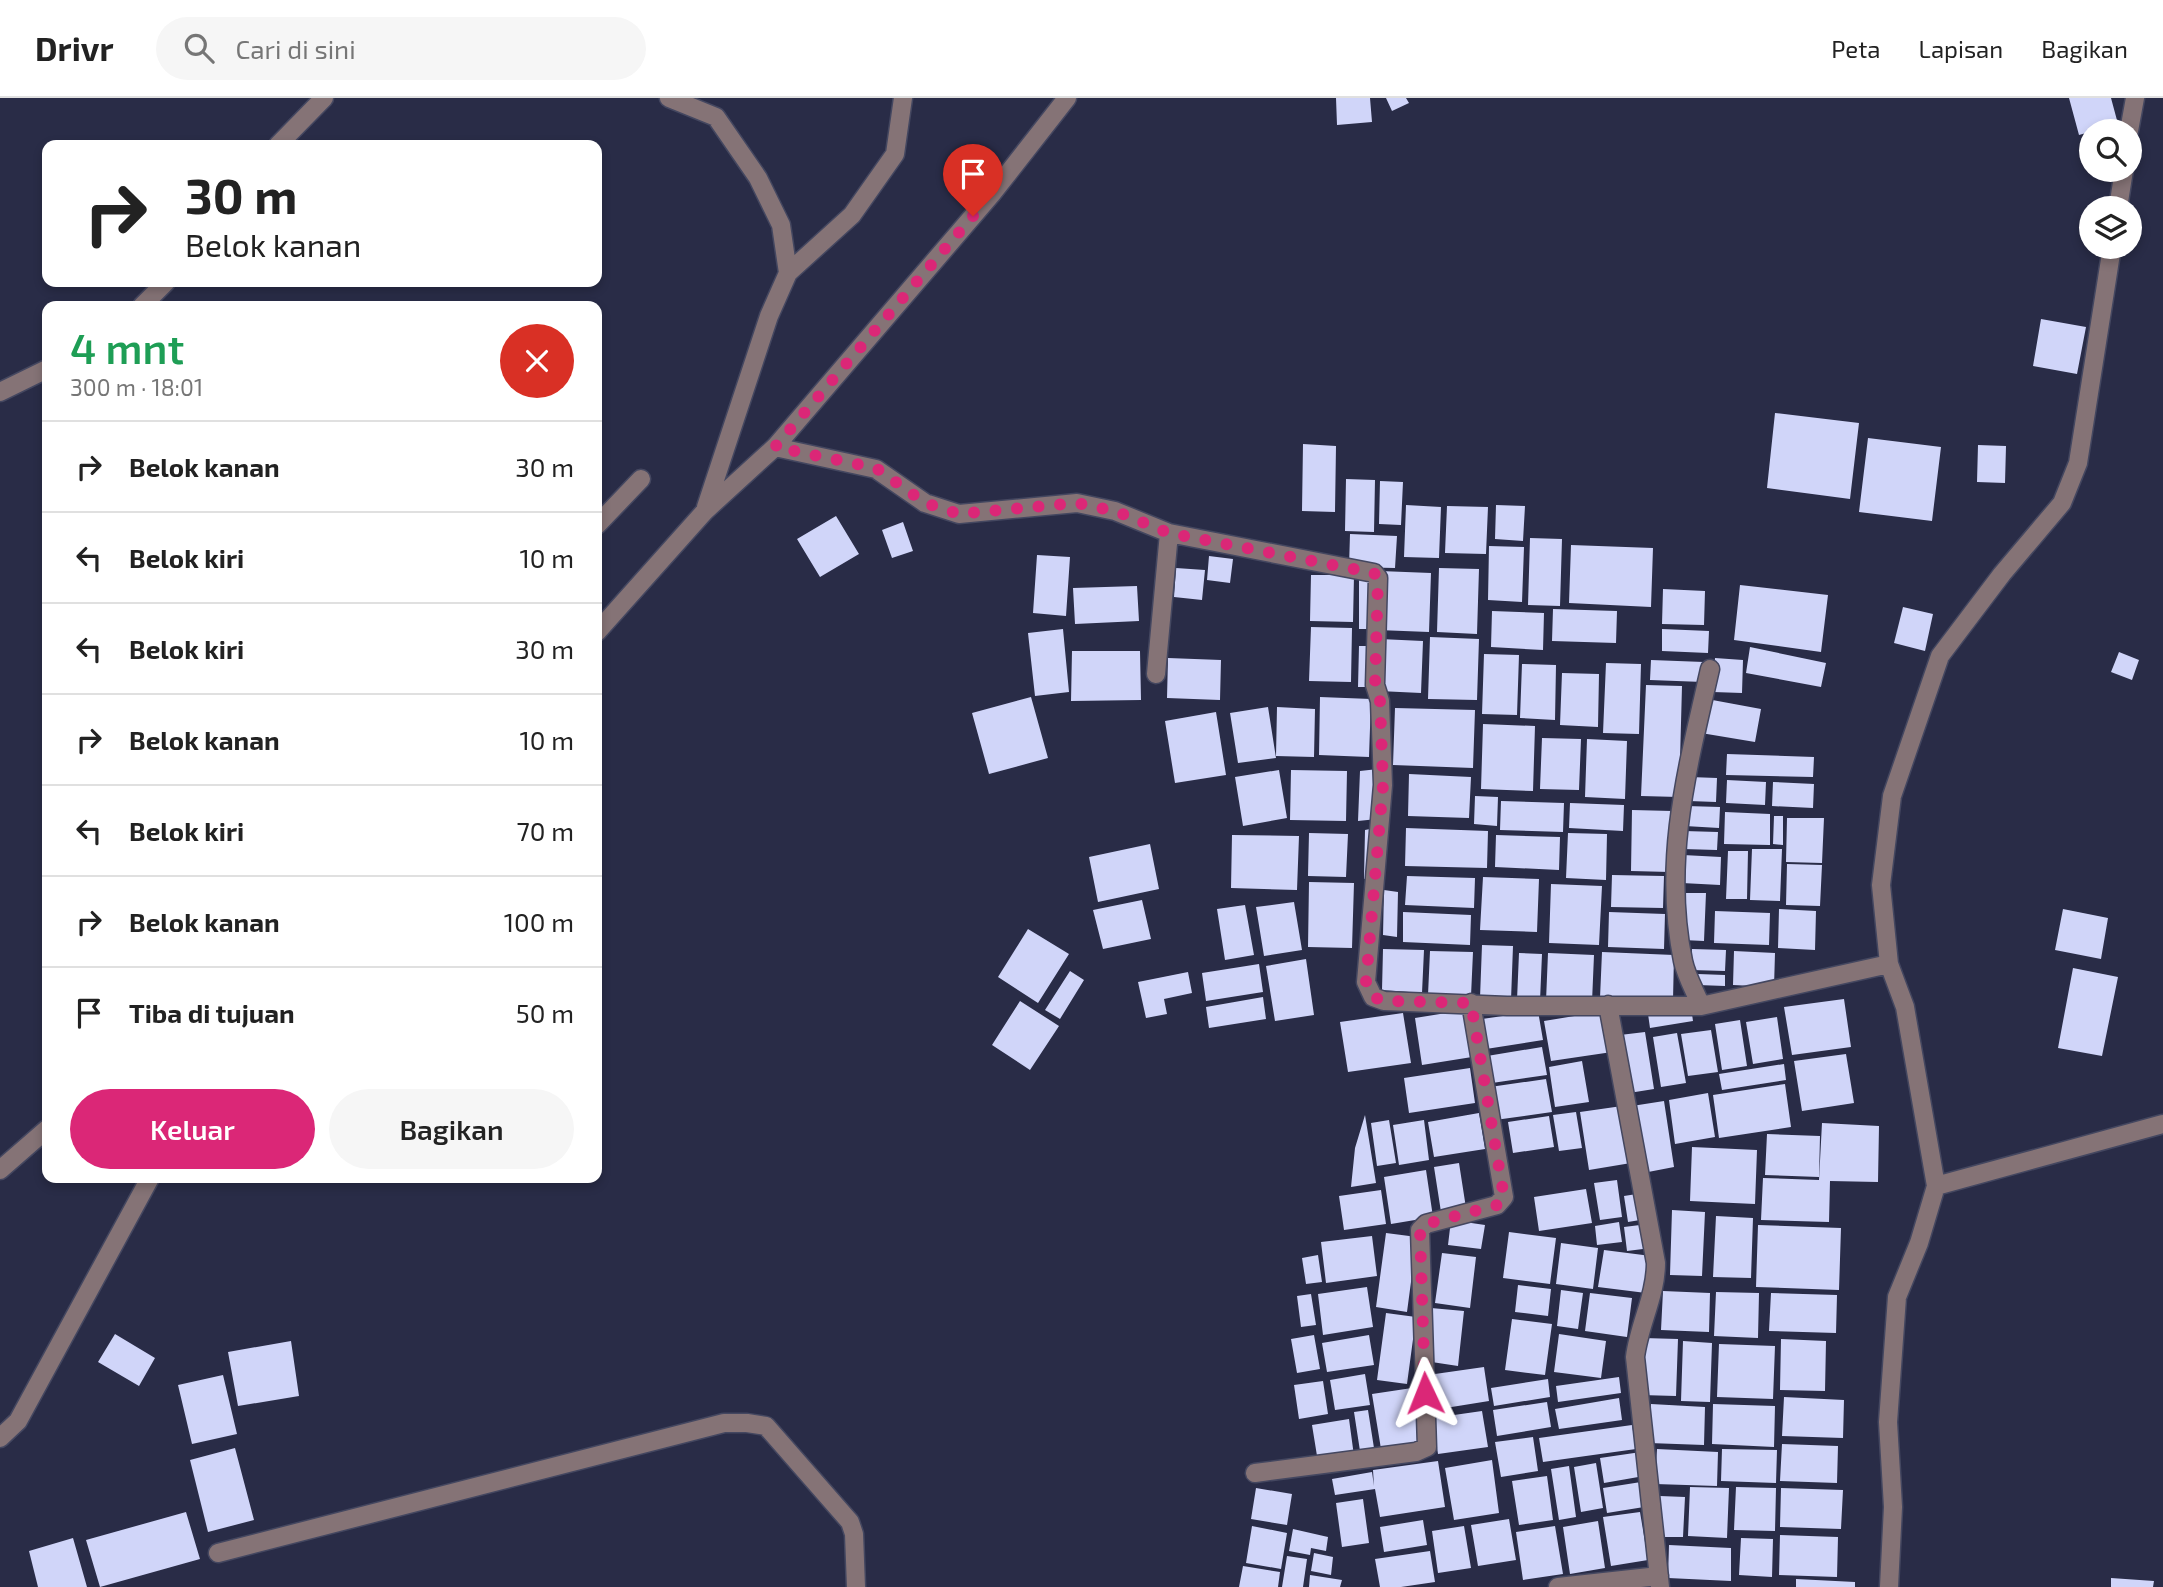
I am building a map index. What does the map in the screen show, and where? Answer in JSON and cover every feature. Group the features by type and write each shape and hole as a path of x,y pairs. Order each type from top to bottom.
{"street":[{"path":"283,140 324,98"},
{"path":"669,98 716,117 758,178 781,225 788,273"},
{"path":"705,511 769,316 788,273 852,215 895,154 903,98"},
{"path":"602,626 705,511 775,447 991,195 1067,98"},
{"path":"2131,119 2135,98"},
{"path":"1889,1587 1893,1507 1888,1422 1897,1297 1919,1243 1936,1186 1905,1007 1888,964 1881,885 1892,796 1940,656 2002,574 2062,503 2078,463 2110,259"},
{"path":"147,301 161,287"},
{"path":"0,392 42,371"},
{"path":"775,447 876,468 925,503 959,514 1077,503 1115,511 1169,533 1374,573 1378,578 1375,685 1380,701 1383,785 1366,982 1373,997 1384,1001 1507,1006 1701,1006 1888,964"},
{"path":"602,520 641,479"},
{"path":"1156,674 1169,533"},
{"path":"1701,1006 1684,964 1676,915 1674,864 1692,751 1710,669"},
{"path":"1255,1473 1416,1452 1427,1447 1420,1230 1426,1224 1497,1205 1504,1197 1471,1003"},
{"path":"1558,1587 1659,1582 1635,1357 1637,1338 1652,1297 1656,1263 1608,1005"},
{"path":"1936,1186 2163,1124"},
{"path":"0,1170 42,1133"},
{"path":"0,1438 18,1422 147,1183"},
{"path":"218,1553 724,1423 747,1423 766,1426 850,1522 854,1534 856,1587"}],"building":[{"path":"1336,98 1370,98 1372,122 1337,125"},
{"path":"1386,98 1406,98 1409,103 1392,111"},
{"path":"2069,98 2111,98 2117,119 2079,119 2079,135"},
{"path":"2041,319 2086,327 2077,374 2033,366"},
{"path":"1775,413 1859,423 1850,499 1767,488"},
{"path":"1868,438 1941,447 1932,521 1859,512"},
{"path":"1303,444 1336,446 1335,512 1302,511"},
{"path":"1978,445 2006,446 2005,483 1977,482"},
{"path":"1346,479 1375,480 1374,532 1345,531"},
{"path":"1380,481 1403,482 1401,525 1379,524"},
{"path":"1406,505 1441,507 1439,558 1404,557"},
{"path":"1496,505 1525,506 1523,541 1495,539"},
{"path":"1447,506 1488,507 1486,554 1445,553"},
{"path":"836,516 859,554 820,577 797,539"},
{"path":"903,522 913,551 892,558 882,530"},
{"path":"1350,534 1397,536 1395,568 1349,567"},
{"path":"1530,538 1562,539 1560,606 1528,605"},
{"path":"1571,545 1653,548 1651,607 1569,603"},
{"path":"1489,546 1524,547 1522,602 1488,600"},
{"path":"1037,555 1070,557 1066,616 1033,613"},
{"path":"1209,556 1233,559 1230,583 1207,580"},
{"path":"1176,568 1205,570 1202,600 1174,597"},
{"path":"1439,568 1479,569 1477,634 1437,632"},
{"path":"1380,571 1431,573 1429,632 1378,630"},
{"path":"1311,575 1354,575 1353,622 1310,621"},
{"path":"1359,579 1375,579 1373,629 1359,629"},
{"path":"1740,585 1828,595 1821,652 1734,640"},
{"path":"1137,586 1139,621 1075,624 1073,588"},
{"path":"1663,589 1705,591 1704,625 1662,624"},
{"path":"1903,607 1933,614 1925,651 1894,643"},
{"path":"1553,609 1617,611 1616,643 1552,641"},
{"path":"1492,611 1544,613 1543,650 1491,647"},
{"path":"1311,627 1352,628 1351,682 1309,681"},
{"path":"1063,629 1069,692 1035,696 1028,633"},
{"path":"1662,629 1709,631 1708,653 1662,651"},
{"path":"1430,637 1479,639 1477,700 1428,699"},
{"path":"1380,639 1423,641 1421,693 1379,691"},
{"path":"1359,646 1372,646 1371,687 1358,687"},
{"path":"1750,647 1826,663 1821,687 1746,673"},
{"path":"1072,651 1140,651 1141,700 1071,701"},
{"path":"2119,652 2139,660 2132,680 2111,672"},
{"path":"1484,654 1519,655 1517,715 1482,714"},
{"path":"1168,658 1221,660 1220,700 1167,698"},
{"path":"1715,658 1743,660 1742,693 1713,692"},
{"path":"1651,660 1704,662 1703,682 1650,680"},
{"path":"1606,663 1641,664 1639,734 1603,733"},
{"path":"1522,664 1556,665 1555,720 1520,718"},
{"path":"1562,673 1599,674 1598,727 1560,725"},
{"path":"1646,685 1682,686 1679,797 1641,796"},
{"path":"1031,697 1048,758 989,774 972,713"},
{"path":"1320,697 1371,699 1369,757 1319,755"},
{"path":"1707,699 1761,709 1755,742 1701,733"},
{"path":"1268,707 1276,758 1238,763 1230,713"},
{"path":"1277,707 1315,709 1314,757 1276,756"},
{"path":"1395,708 1475,710 1473,768 1393,765"},
{"path":"1216,712 1226,775 1175,783 1165,721"},
{"path":"1483,724 1535,726 1533,791 1481,789"},
{"path":"1542,738 1581,739 1579,790 1540,789"},
{"path":"1587,739 1627,741 1625,799 1585,797"},
{"path":"1727,754 1814,757 1813,777 1726,775"},
{"path":"1378,769 1377,819 1358,821 1360,771"},
{"path":"1279,770 1287,818 1243,826 1235,777"},
{"path":"1291,770 1347,771 1346,821 1290,820"},
{"path":"1409,774 1471,777 1469,818 1408,816"},
{"path":"1690,777 1717,778 1716,802 1689,801"},
{"path":"1727,780 1766,782 1765,805 1726,803"},
{"path":"1773,782 1814,784 1813,808 1772,806"},
{"path":"1475,796 1498,797 1497,826 1474,824"},
{"path":"1501,801 1564,803 1563,832 1500,830"},
{"path":"1570,803 1624,805 1623,831 1569,828"},
{"path":"1686,806 1720,807 1719,828 1685,826"},
{"path":"1632,810 1672,811 1670,872 1631,871"},
{"path":"1725,812 1770,814 1770,845 1724,844"},
{"path":"1774,816 1783,816 1783,845 1773,844"},
{"path":"1787,818 1824,818 1822,863 1786,862"},
{"path":"1375,828 1374,876 1364,879 1365,830"},
{"path":"1406,828 1488,831 1487,868 1405,866"},
{"path":"1684,831 1718,832 1717,850 1683,849"},
{"path":"1309,833 1348,834 1346,877 1308,876"},
{"path":"1568,833 1607,834 1606,880 1566,878"},
{"path":"1232,835 1299,836 1297,890 1231,888"},
{"path":"1496,835 1560,837 1559,870 1495,867"},
{"path":"1150,844 1159,889 1098,902 1089,857"},
{"path":"1752,849 1782,849 1780,901 1750,900"},
{"path":"1728,851 1748,851 1747,899 1726,899"},
{"path":"1683,855 1721,857 1720,885 1682,883"},
{"path":"1787,864 1822,865 1820,906 1786,905"},
{"path":"1612,875 1664,876 1663,908 1611,907"},
{"path":"1407,876 1475,878 1474,908 1405,905"},
{"path":"1483,877 1539,879 1537,932 1480,930"},
{"path":"1309,882 1354,883 1352,948 1308,947"},
{"path":"1551,884 1602,886 1599,945 1549,943"},
{"path":"1384,890 1398,892 1397,937 1383,935"},
{"path":"1685,893 1706,893 1704,941 1683,940"},
{"path":"1142,900 1151,939 1103,949 1093,910"},
{"path":"1294,902 1302,950 1264,956 1256,907"},
{"path":"1245,905 1254,955 1225,960 1217,909"},
{"path":"1779,909 1816,911 1815,950 1778,948"},
{"path":"2063,909 2108,918 2101,959 2055,950"},
{"path":"1715,911 1770,913 1769,945 1714,943"},
{"path":"1403,912 1471,915 1470,945 1403,942"},
{"path":"1609,912 1665,914 1664,949 1608,947"},
{"path":"1028,929 1069,954 1038,1003 998,977"},
{"path":"1482,945 1513,946 1511,1000 1480,998"},
{"path":"1383,949 1424,950 1422,993 1382,990"},
{"path":"1692,949 1726,950 1725,971 1691,970"},
{"path":"1430,951 1473,952 1471,996 1428,995"},
{"path":"1734,951 1775,953 1774,987 1733,985"},
{"path":"1602,952 1674,955 1673,1000 1600,998"},
{"path":"1519,953 1542,954 1540,1001 1517,1000"},
{"path":"1548,953 1594,955 1592,1002 1546,1001"},
{"path":"1306,959 1314,1015 1275,1021 1266,966"},
{"path":"1259,964 1263,992 1206,1001 1202,973"},
{"path":"2073,968 2118,977 2102,1056 2058,1048"},
{"path":"1070,971 1084,980 1060,1019 1045,1010"},
{"path":"1188,972 1192,993 1164,999 1167,1014 1146,1018 1138,982"},
{"path":"1698,974 1725,975 1725,986 1698,985"},
{"path":"1263,997 1266,1019 1209,1028 1206,1007"},
{"path":"1844,999 1851,1047 1792,1055 1784,1007"},
{"path":"1020,1001 1059,1026 1030,1070 992,1045"},
{"path":"1691,1007 1693,1021 1650,1028 1648,1014"},
{"path":"1465,1010 1472,1057 1422,1065 1415,1018"},
{"path":"1538,1011 1543,1040 1486,1049 1482,1019"},
{"path":"1605,1011 1612,1052 1551,1061 1544,1021"},
{"path":"1403,1013 1411,1063 1348,1072 1340,1022"},
{"path":"1777,1017 1783,1059 1753,1064 1746,1022"},
{"path":"1740,1020 1747,1066 1722,1070 1715,1024"},
{"path":"1711,1030 1718,1072 1688,1076 1681,1034"},
{"path":"1645,1032 1654,1089 1629,1093 1620,1035"},
{"path":"1677,1033 1686,1083 1661,1087 1653,1037"},
{"path":"1542,1047 1547,1075 1492,1083 1487,1056"},
{"path":"1846,1054 1854,1103 1802,1111 1794,1061"},
{"path":"1582,1061 1589,1102 1555,1107 1549,1067"},
{"path":"1784,1064 1786,1080 1722,1090 1719,1074"},
{"path":"1470,1068 1475,1103 1409,1113 1404,1078"},
{"path":"1546,1079 1552,1112 1495,1120 1490,1087"},
{"path":"1785,1084 1791,1127 1719,1138 1713,1095"},
{"path":"1708,1093 1715,1137 1675,1144 1669,1100"},
{"path":"1664,1101 1674,1167 1643,1173 1632,1106"},
{"path":"1622,1106 1631,1163 1589,1170 1580,1112"},
{"path":"1576,1112 1582,1148 1559,1151 1553,1115"},
{"path":"1479,1113 1485,1149 1434,1157 1428,1122"},
{"path":"1365,1115 1376,1183 1351,1187 1355,1148"},
{"path":"1549,1116 1554,1147 1513,1153 1508,1122"},
{"path":"1389,1120 1396,1163 1377,1166 1371,1123"},
{"path":"1424,1120 1429,1160 1399,1165 1393,1125"},
{"path":"1822,1123 1879,1126 1878,1182 1830,1181 1829,1222 1761,1220 1763,1178 1819,1180"},
{"path":"1767,1134 1820,1136 1819,1177 1765,1175"},
{"path":"1692,1147 1757,1150 1755,1204 1690,1201"},
{"path":"1459,1163 1466,1208 1441,1212 1434,1167"},
{"path":"1426,1170 1433,1217 1391,1224 1384,1177"},
{"path":"1617,1180 1622,1217 1600,1220 1594,1183"},
{"path":"1586,1189 1592,1223 1539,1231 1534,1197"},
{"path":"1381,1190 1386,1224 1344,1230 1339,1196"},
{"path":"1643,1193 1646,1219 1628,1222 1624,1196"},
{"path":"1672,1210 1705,1212 1702,1276 1670,1275"},
{"path":"1716,1216 1753,1218 1751,1278 1713,1277"},
{"path":"1451,1220 1485,1225 1481,1249 1448,1245"},
{"path":"1619,1222 1622,1242 1597,1245 1595,1226"},
{"path":"1648,1224 1651,1248 1627,1251 1624,1227"},
{"path":"1758,1225 1841,1228 1839,1290 1756,1287"},
{"path":"1509,1232 1556,1238 1550,1284 1503,1278"},
{"path":"1386,1233 1417,1237 1407,1312 1376,1307"},
{"path":"1372,1236 1377,1276 1326,1283 1321,1242"},
{"path":"1561,1243 1598,1248 1593,1289 1556,1284"},
{"path":"1604,1250 1651,1256 1646,1293 1598,1287"},
{"path":"1442,1253 1476,1257 1470,1308 1435,1303"},
{"path":"1318,1255 1322,1282 1306,1284 1302,1258"},
{"path":"1518,1285 1551,1289 1548,1316 1515,1312"},
{"path":"1367,1287 1373,1327 1323,1335 1318,1294"},
{"path":"1561,1290 1583,1293 1578,1329 1557,1326"},
{"path":"1663,1291 1710,1293 1709,1332 1661,1330"},
{"path":"1716,1292 1759,1293 1758,1338 1714,1336"},
{"path":"1590,1293 1632,1298 1627,1337 1585,1331"},
{"path":"1771,1293 1837,1295 1836,1333 1769,1331"},
{"path":"1311,1294 1316,1325 1301,1327 1297,1296"},
{"path":"1431,1308 1464,1311 1458,1366 1425,1361"},
{"path":"1386,1313 1416,1317 1407,1384 1377,1380"},
{"path":"1512,1319 1552,1324 1545,1375 1505,1370"},
{"path":"115,1334 155,1358 139,1386 98,1362"},
{"path":"1559,1334 1606,1341 1601,1378 1554,1372"},
{"path":"1314,1335 1320,1369 1297,1373 1291,1339"},
{"path":"1369,1335 1374,1365 1327,1372 1322,1343"},
{"path":"1643,1338 1678,1339 1676,1396 1641,1395"},
{"path":"1781,1339 1826,1341 1825,1391 1780,1390"},
{"path":"291,1341 299,1396 238,1406 228,1352"},
{"path":"1683,1341 1712,1343 1710,1402 1681,1401"},
{"path":"1719,1344 1775,1346 1773,1399 1717,1397"},
{"path":"1484,1367 1489,1401 1433,1410 1428,1375"},
{"path":"1365,1374 1370,1405 1335,1410 1330,1380"},
{"path":"223,1375 237,1434 192,1444 178,1385"},
{"path":"1619,1377 1621,1393 1558,1402 1556,1386"},
{"path":"1548,1379 1550,1397 1494,1406 1491,1388"},
{"path":"1323,1381 1328,1414 1299,1419 1294,1385"},
{"path":"1412,1388 1421,1443 1381,1449 1372,1394"},
{"path":"1784,1397 1844,1400 1843,1438 1782,1436"},
{"path":"1619,1398 1622,1420 1559,1429 1555,1409"},
{"path":"1547,1402 1551,1427 1497,1436 1493,1410"},
{"path":"1651,1404 1705,1407 1704,1445 1649,1443"},
{"path":"1713,1404 1775,1406 1774,1447 1712,1444"},
{"path":"1368,1410 1374,1448 1360,1451 1354,1412"},
{"path":"1482,1411 1488,1447 1438,1454 1433,1418"},
{"path":"1349,1419 1354,1456 1318,1462 1312,1425"},
{"path":"1632,1425 1636,1449 1543,1462 1539,1438"},
{"path":"1533,1437 1538,1471 1501,1477 1495,1442"},
{"path":"1782,1444 1838,1446 1837,1483 1780,1481"},
{"path":"235,1448 254,1520 208,1532 190,1460"},
{"path":"1657,1449 1718,1452 1717,1486 1655,1484"},
{"path":"1722,1449 1777,1450 1776,1483 1721,1481"},
{"path":"1641,1452 1644,1476 1604,1483 1600,1458"},
{"path":"1492,1460 1499,1513 1454,1520 1445,1468"},
{"path":"1438,1461 1445,1507 1380,1517 1375,1489 1335,1495 1332,1479 1372,1472 1374,1486 1373,1470"},
{"path":"1596,1463 1603,1508 1581,1512 1574,1467"},
{"path":"1569,1466 1576,1517 1559,1520 1551,1469"},
{"path":"1547,1476 1553,1520 1519,1525 1512,1481"},
{"path":"1641,1482 1644,1507 1607,1513 1603,1488"},
{"path":"1690,1487 1729,1488 1727,1538 1688,1536"},
{"path":"1736,1487 1776,1488 1775,1531 1734,1530"},
{"path":"1256,1488 1292,1494 1287,1525 1251,1519"},
{"path":"1781,1488 1843,1490 1841,1529 1780,1527"},
{"path":"1660,1496 1685,1497 1683,1537 1659,1537"},
{"path":"1363,1499 1369,1543 1342,1547 1336,1503"},
{"path":"186,1512 200,1559 100,1587 86,1540"},
{"path":"1640,1512 1648,1560 1611,1566 1603,1517"},
{"path":"1509,1519 1516,1560 1478,1566 1471,1525"},
{"path":"1423,1520 1427,1545 1384,1552 1380,1527"},
{"path":"1598,1521 1605,1568 1570,1574 1563,1527"},
{"path":"1252,1526 1287,1533 1281,1569 1246,1563"},
{"path":"1464,1526 1471,1568 1438,1573 1432,1531"},
{"path":"1555,1526 1563,1574 1523,1580 1516,1532"},
{"path":"1293,1529 1328,1537 1326,1551 1311,1548 1310,1555 1289,1551"},
{"path":"1780,1535 1838,1537 1837,1577 1779,1575"},
{"path":"73,1538 87,1587 38,1587 29,1551"},
{"path":"1741,1538 1773,1539 1772,1577 1739,1575"},
{"path":"1669,1545 1731,1548 1731,1581 1668,1578"},
{"path":"1430,1551 1435,1582 1380,1587 1375,1559"},
{"path":"1314,1553 1333,1557 1331,1575 1311,1571"},
{"path":"1287,1556 1307,1559 1303,1587 1282,1587"},
{"path":"1243,1566 1280,1572 1278,1587 1239,1587"},
{"path":"1310,1575 1342,1580 1340,1587 1309,1587"},
{"path":"2111,1578 2154,1581 2153,1587 2111,1587"},
{"path":"1796,1579 1855,1582 1855,1587 1796,1587"}],"route":[{"path":"973,216 775,447 876,468 925,503 959,514 1025,510 1077,503 1115,511 1169,533 1374,573 1378,578 1375,691 1380,701 1383,785 1366,982 1373,997 1384,1001 1471,1003 1504,1197 1497,1205 1426,1224 1420,1230 1425,1393"}]}
